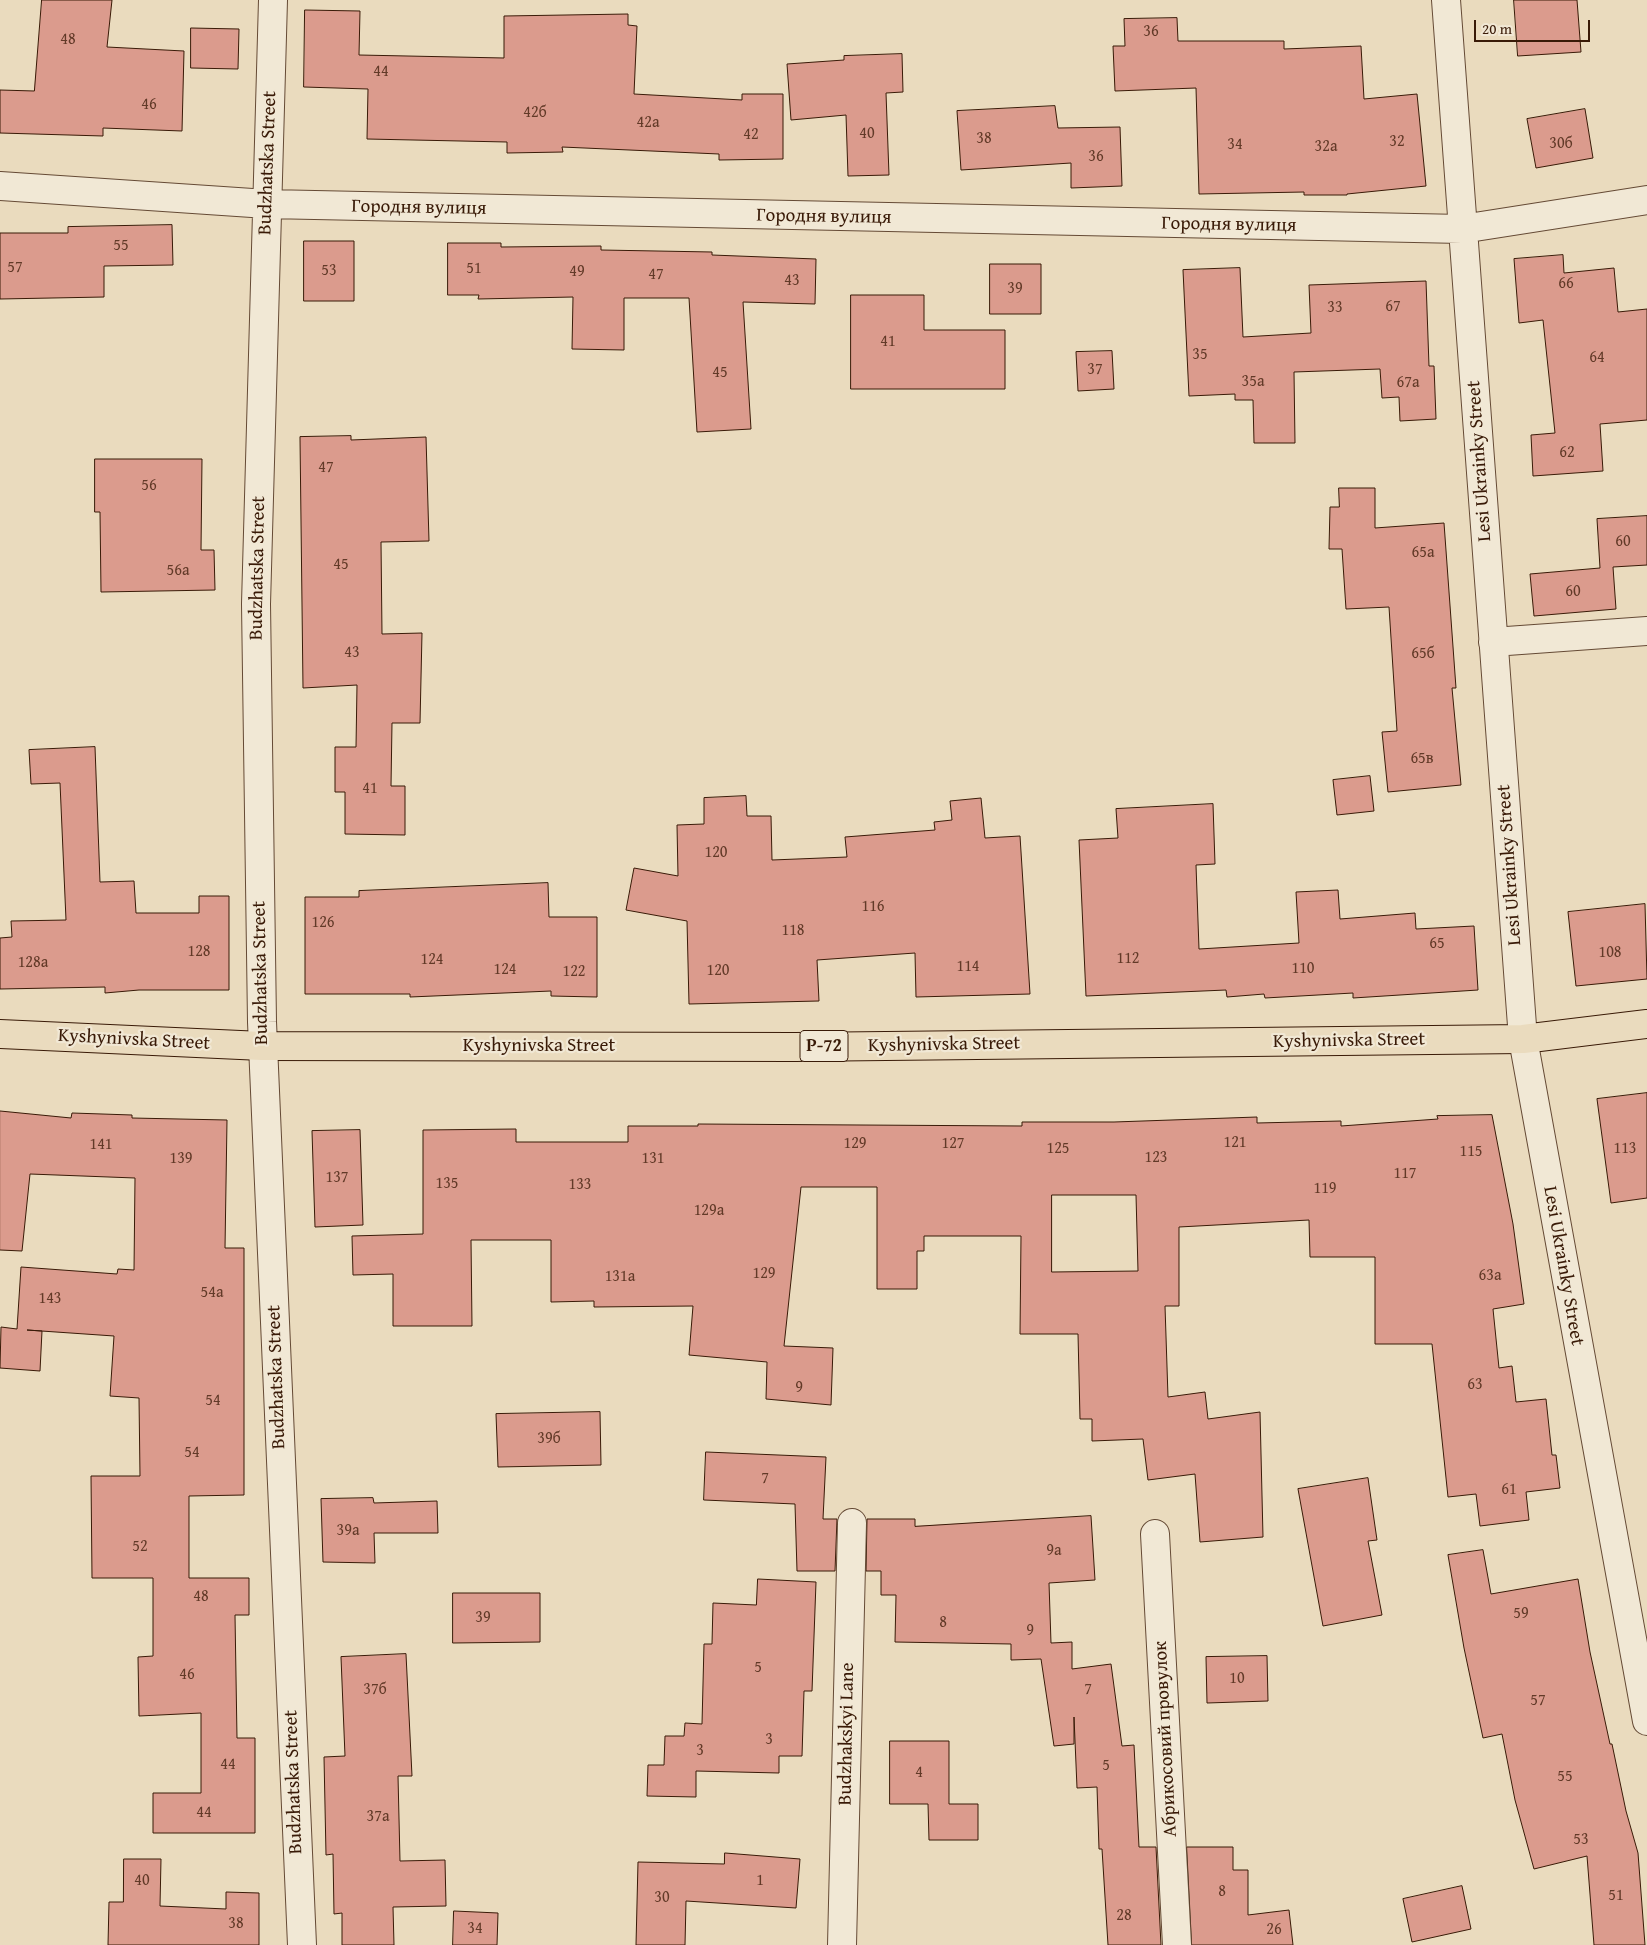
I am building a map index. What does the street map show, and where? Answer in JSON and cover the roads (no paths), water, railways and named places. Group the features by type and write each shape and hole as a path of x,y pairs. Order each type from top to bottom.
{"main road":[{"name":"Kyshynivska Street","path":"0,1034 262,1046 795,1047 1524,1039 1647,1024"}],"street":[{"name":"Budzhatska Street","path":"273,0 256,604 262,1046 302,1945"},
{"name":"Lesi Ukrainky Street","path":"1446,0 1524,1039 1647,1722"},
{"name":"Городня вулиця","path":"0,186 267,204 1462,229 1647,200"},
{"path":"1493,642 1647,631"},
{"name":"Budzhakskyi Lane","path":"842,1945 852,1524"},
{"name":"Абрикосовий провулок","path":"1155,1534 1177,1945"}]}
